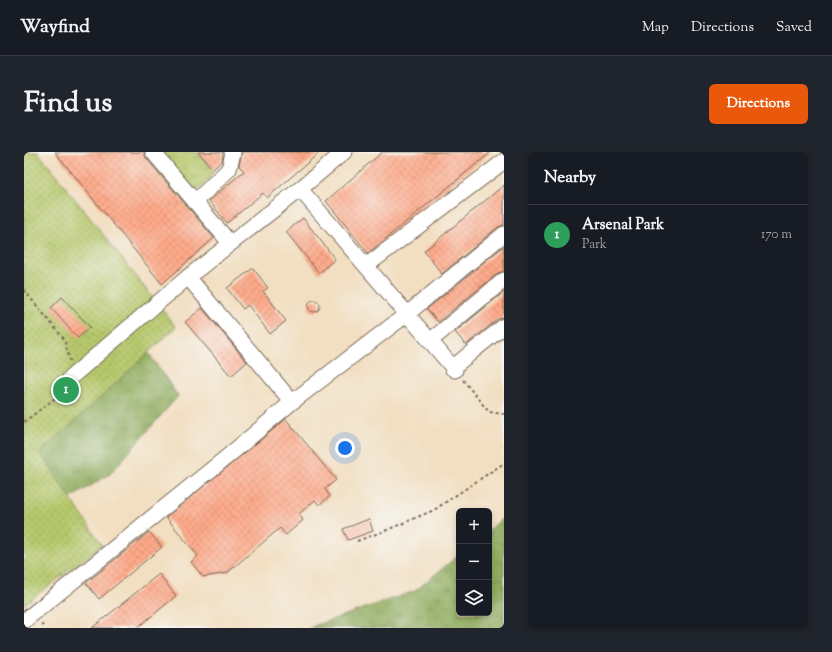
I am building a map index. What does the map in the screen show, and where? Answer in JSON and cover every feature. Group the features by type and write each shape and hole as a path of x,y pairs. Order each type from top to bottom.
{"lane":[{"path":"153,152 230,243"},
{"path":"195,202 229,169 232,152"},
{"path":"70,378 188,277 300,189 344,152"},
{"path":"366,266 504,161"},
{"path":"300,189 454,369 504,326"},
{"path":"24,621 228,456 292,402 407,314 504,234"},
{"path":"188,277 292,402"},
{"path":"430,341 504,280"}],"path":[{"path":"24,290 64,339 71,362 70,378 58,396 24,422"},
{"path":"454,369 489,412 504,414"},
{"path":"357,541 434,510 504,463"}],"green space":[{"path":"24,152 38,152 176,327 40,453 102,545 24,605"},
{"path":"160,152 197,152 214,171 202,186 191,188"},
{"path":"24,182 141,342 178,396 110,474 24,527"},
{"path":"504,517 504,628 310,628 415,591 456,557 456,616 492,616 492,527"}],"building":[{"path":"55,152 144,152 146,158 214,238 162,284"},
{"path":"198,152 223,152 222,161 213,169"},
{"path":"242,152 320,152 267,198 263,193 227,223 209,201 244,171 239,166"},
{"path":"382,152 491,152 368,253 326,201"},
{"path":"504,185 504,225 498,227 442,274 424,251"},
{"path":"303,218 335,259 319,273 286,232"},
{"path":"504,246 504,271 498,273 438,322 427,309"},
{"path":"253,268 268,288 263,291 286,321 270,334 248,305 243,309 227,288"},
{"path":"504,292 504,317 498,319 466,345 455,332"},
{"path":"62,297 90,327 78,338 51,308"},
{"path":"312,300 316,300 320,306 316,312 312,312 308,308 308,304"},
{"path":"202,308 247,362 231,376 185,322"},
{"path":"286,419 336,480 325,489 330,496 319,505 315,500 299,514 303,520 286,535 280,528 227,573 203,577 191,562 198,556 166,517"},
{"path":"369,519 373,531 348,540 343,529"},
{"path":"149,532 162,547 99,599 86,583"},
{"path":"159,574 176,596 137,628 92,628"}],"place":[{"name":"Arsenal Park","path":"66,390"}]}
